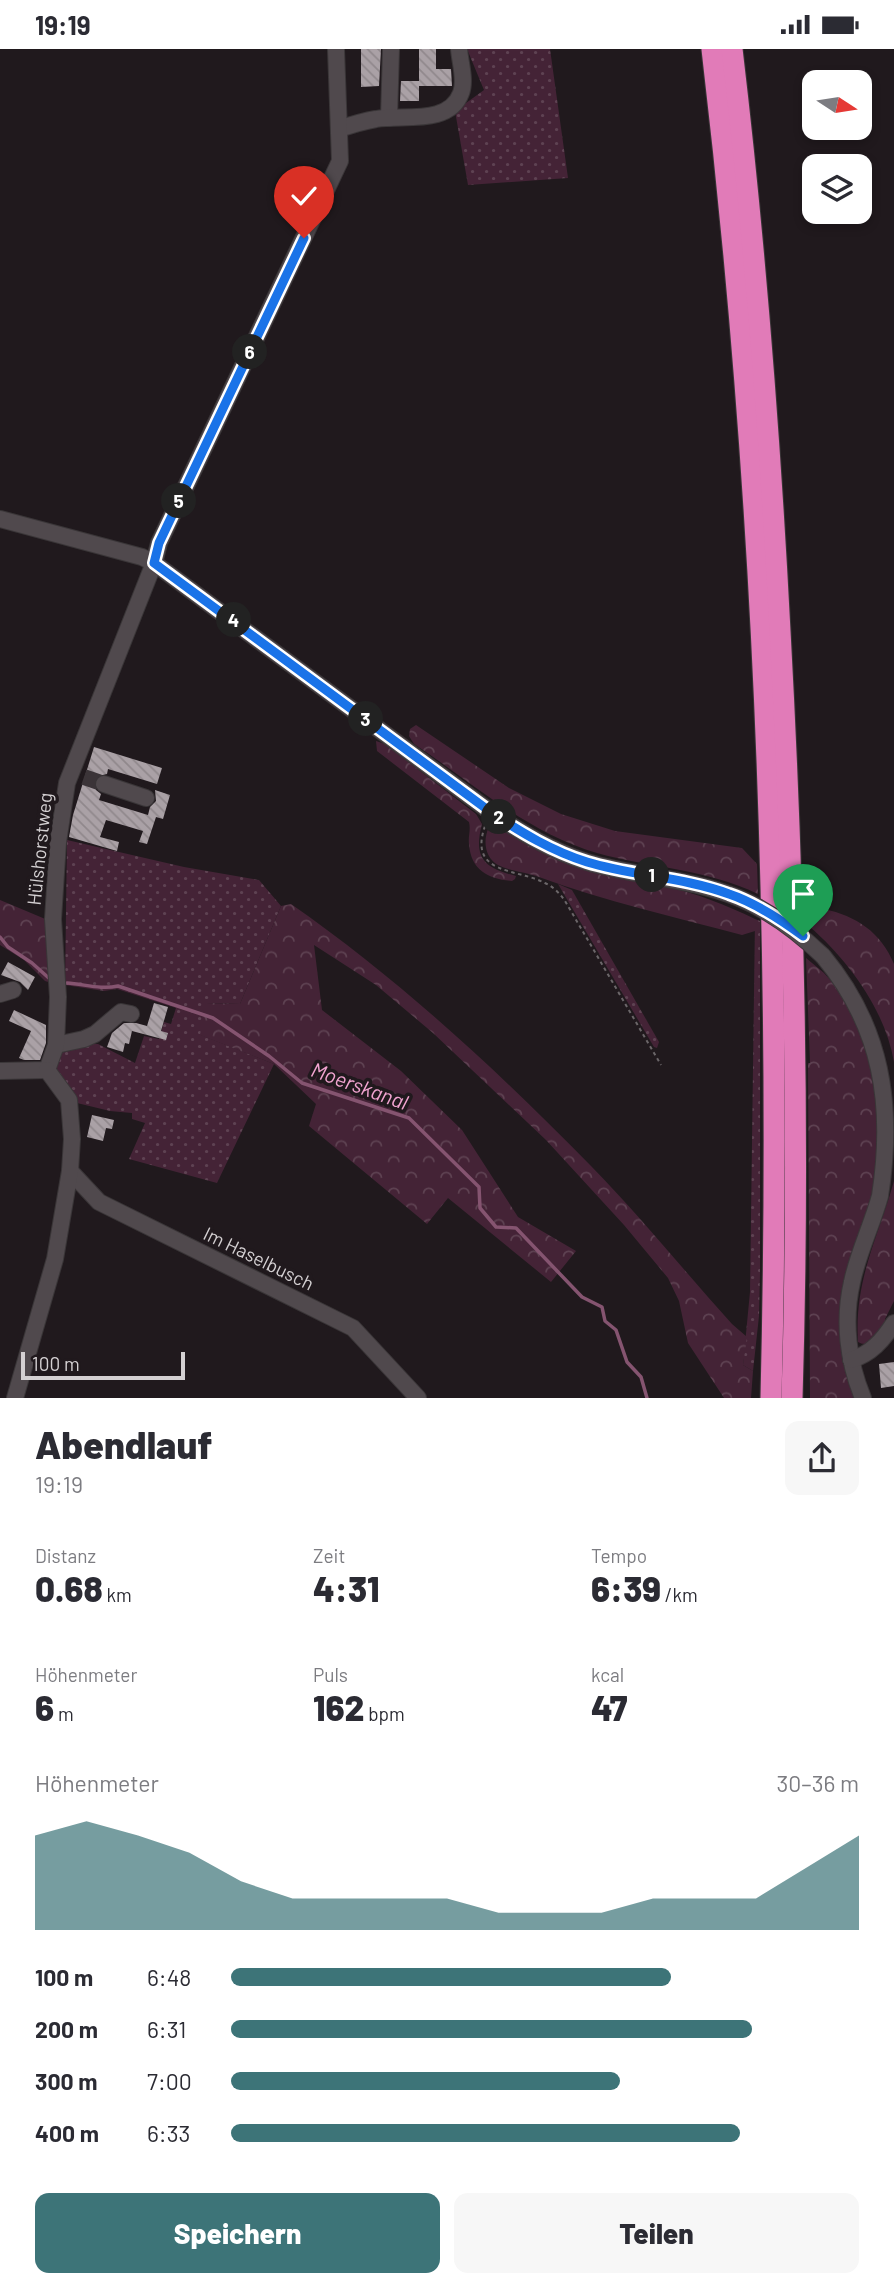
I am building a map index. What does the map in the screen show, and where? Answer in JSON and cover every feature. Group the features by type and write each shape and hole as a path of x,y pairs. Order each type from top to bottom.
{"highway":[{"path":"712,49 729,206 757,546 771,868 775,1067 771,1398"},
{"path":"732,49 764,372 785,715 791,866 794,1069 795,1273 792,1398"}],"street":[{"name":"Hülshorstweg","path":"47,1070 56,1045 58,997 52,919 58,842 67,783 77,775 159,543 340,162 336,49"},
{"path":"389,118 391,49"},
{"path":"339,129 379,118 435,115 455,102 463,86 459,49"},
{"path":"0,519 142,557 154,563 492,813 537,841 589,862 692,883 739,898 783,922 823,956 854,997 872,1033 881,1056 890,1103 889,1149 882,1185 852,1280 849,1300 848,1340 851,1360 863,1398"},
{"path":"104,784 146,798"},
{"path":"56,1045 95,1034 121,1011 131,1014"},
{"path":"0,1071 47,1070 69,1100 72,1139 70,1171 55,1259 15,1398"},
{"name":"Im Haselbusch","path":"70,1171 99,1202 353,1328 418,1398"},
{"path":"851,1360 870,1352 894,1323"}],"path":[{"path":"492,813 481,835 482,852 486,859 497,869 533,878 558,891 661,1065"}],"green space":[{"path":"467,49 550,49 568,178 468,185 455,111 484,90"},
{"path":"416,725 509,788 561,814 615,831 742,848 757,864 758,894 719,879 597,853 548,833 502,806 414,744 409,736 410,729"},
{"path":"376,741 385,744 476,814 482,824 479,845 484,860 496,869 516,876 515,879 512,881 489,876 477,867 470,853 469,822 377,751"},
{"path":"489,827 498,827 535,849 575,866 676,889 722,904 755,919 755,931 742,935 614,901 502,867 493,862 487,853 486,837"},
{"path":"67,840 184,867 259,880 281,906 240,1004 207,1003 201,1035 274,1064 217,1183 129,1159 145,1123 132,1119 132,1113 77,1103 55,1075 60,1043 98,1044 135,1063 144,1036 159,1039 164,1022 171,1024 176,1008 117,989 104,991 65,985"},
{"path":"558,884 572,890 659,1042 657,1048 654,1047"},
{"path":"0,900 50,921 55,984 45,981 24,960 0,945"},
{"path":"291,904 371,964 447,1028 609,1185 732,1324 747,1337 743,1365 753,1371 751,1398 724,1398 688,1343 679,1301 668,1278 624,1225 546,1140 433,1033 376,985 314,945 322,1010 401,1071 462,1130 518,1217 576,1251 551,1282 448,1198 427,1224 309,1126 316,1104 274,1064 200,1035 206,1003 240,1004 281,906"},
{"path":"824,909 847,916 866,927 875,934 889,953 894,964 894,1062 883,1024 874,1005 838,955 810,927"},
{"path":"755,919 760,921 760,1273 753,1371 743,1365 750,1292"},
{"path":"806,958 841,992 874,1052 880,1171 844,1289 857,1398 810,1398 810,1063"},
{"path":"894,1181 894,1301 885,1319 887,1327 874,1340 862,1344 858,1342 858,1320 863,1279"}],"building":[{"path":"361,49 381,49 379,86 361,87"},
{"path":"419,49 436,49 436,69 451,69 452,86 419,86"},
{"path":"401,81 419,81 419,101 400,101"},
{"path":"94,747 162,768 157,784 108,769 107,774 98,776 94,781 96,790 101,794 99,800 148,815 150,807 156,801 155,790 170,795 163,819 156,817 147,844 139,842 143,831 106,820 100,837 119,842 117,851 69,837"},
{"path":"8,962 35,977 28,990 20,982 1,975"},
{"path":"154,1003 168,1007 161,1031 168,1033 166,1040 132,1031 129,1044 125,1043 123,1052 107,1047 112,1033 124,1023 147,1026"},
{"path":"14,1010 46,1025 46,1043 40,1060 19,1058 31,1031 9,1021"},
{"path":"92,1115 114,1120 112,1129 106,1128 103,1141 87,1137"},
{"path":"894,1362 894,1386 881,1388 879,1364"}],"waterway":[{"name":"Moerskanal","path":"0,937 8,947 51,980"},
{"name":"Moerskanal","path":"67,983 99,987 118,986 213,1018 269,1056 302,1083 409,1118 479,1187 480,1208 496,1227 516,1228 582,1297 602,1307 605,1321 616,1330 627,1362 641,1377 647,1398"}],"tunnel":[{"path":"84,777 104,784"}],"route":[{"path":"304,238 159,543 154,563 516,829 562,853 589,862 692,883 729,894 776,916 803,936"}]}
